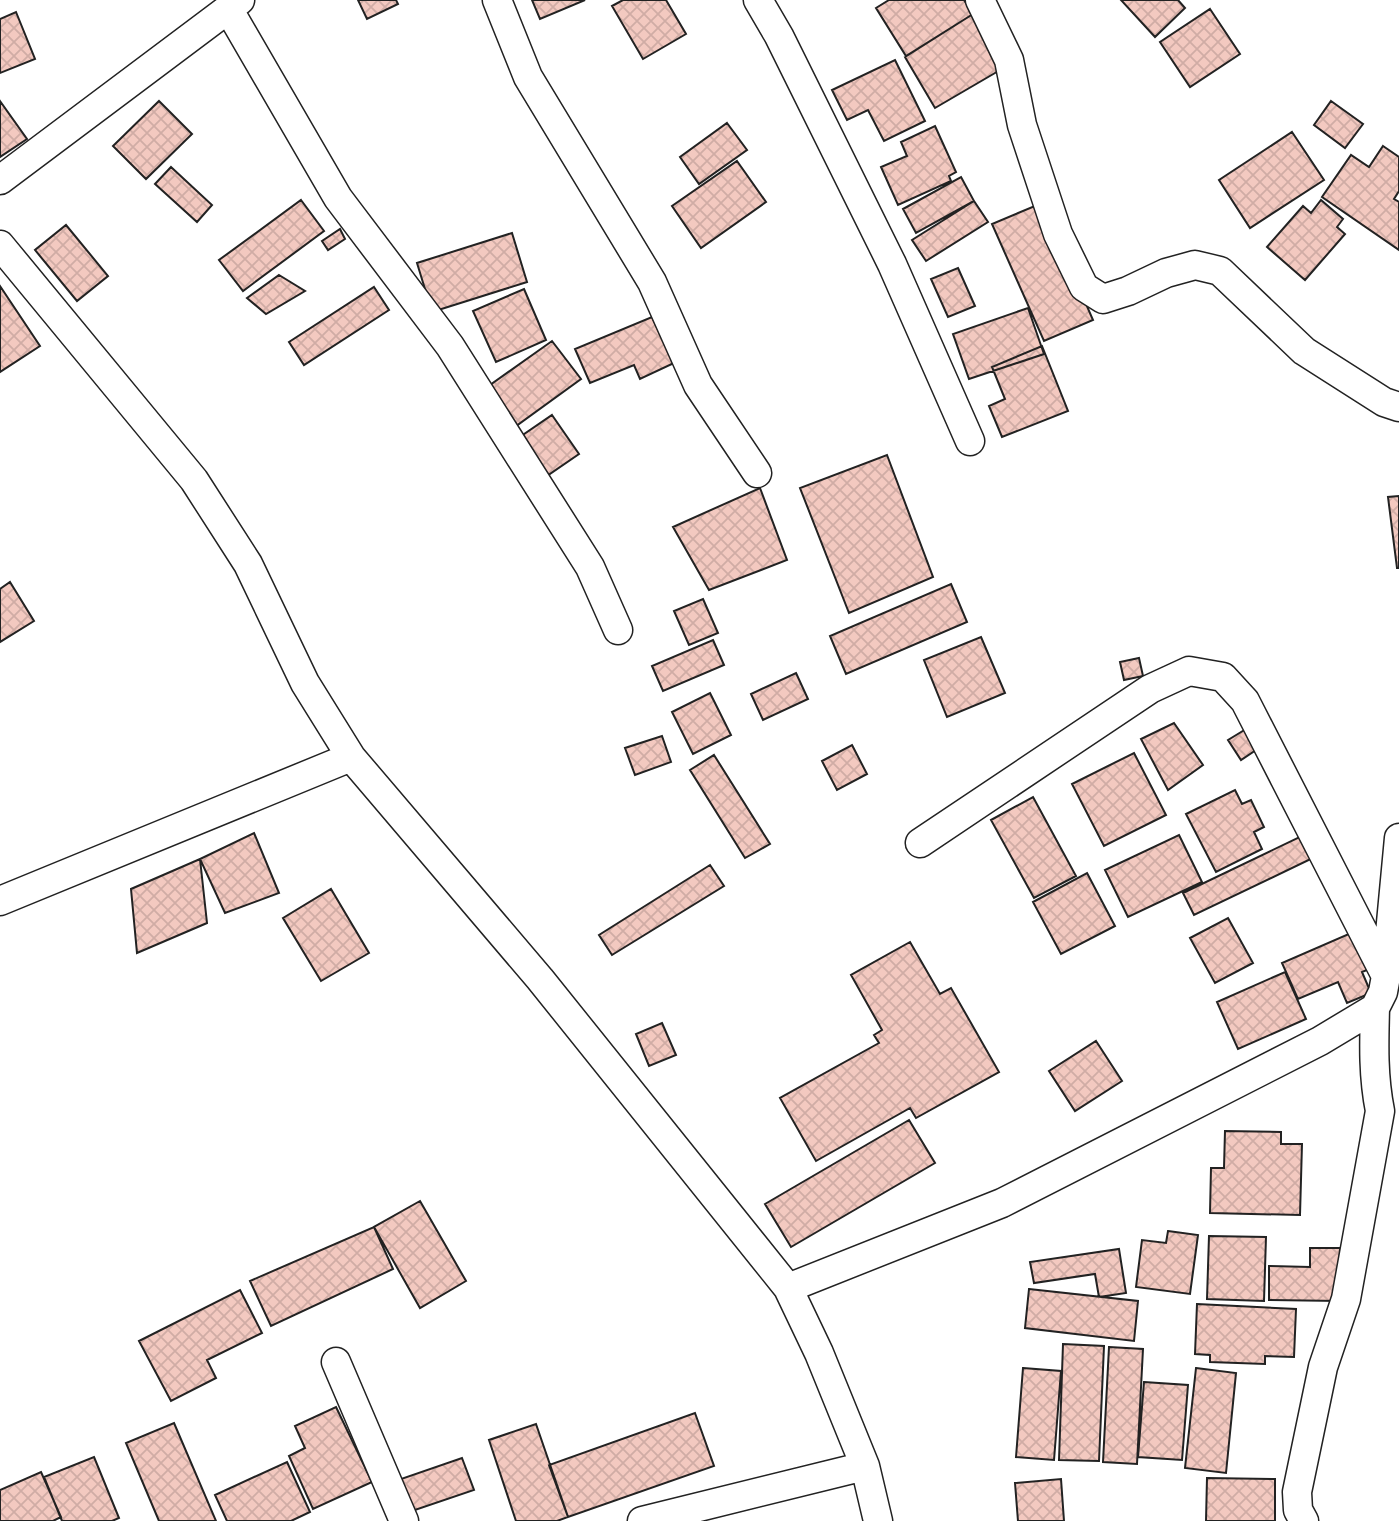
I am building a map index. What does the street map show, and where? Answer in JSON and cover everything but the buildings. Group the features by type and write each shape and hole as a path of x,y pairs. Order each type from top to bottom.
{"street":[{"path":"497,0 528,77 652,282 698,385 757,473"},
{"path":"758,0 779,36 892,264 970,441"},
{"path":"980,0 1009,61 1022,125 1054,222 1084,287 1103,299 1128,291 1166,273 1195,265 1220,271 1304,351 1384,402 1399,407"},
{"path":"0,180 234,5 338,198 450,346 583,556 618,630"},
{"path":"0,245 194,480 248,564 305,684 351,757 540,979 788,1288 864,1466 878,1521"},
{"path":"919,843 1150,689 1189,671 1223,677 1245,701 1386,976"},
{"path":"0,901 351,757"},
{"path":"1304,1521 1298,1510 1297,1492 1323,1367 1346,1298 1380,1111 1373,1060 1376,1008 1386,976 1399,838"},
{"path":"788,1288 1002,1203 1320,1041 1376,1008"},
{"path":"336,1362 404,1521"},
{"path":"642,1521 864,1466"}]}
